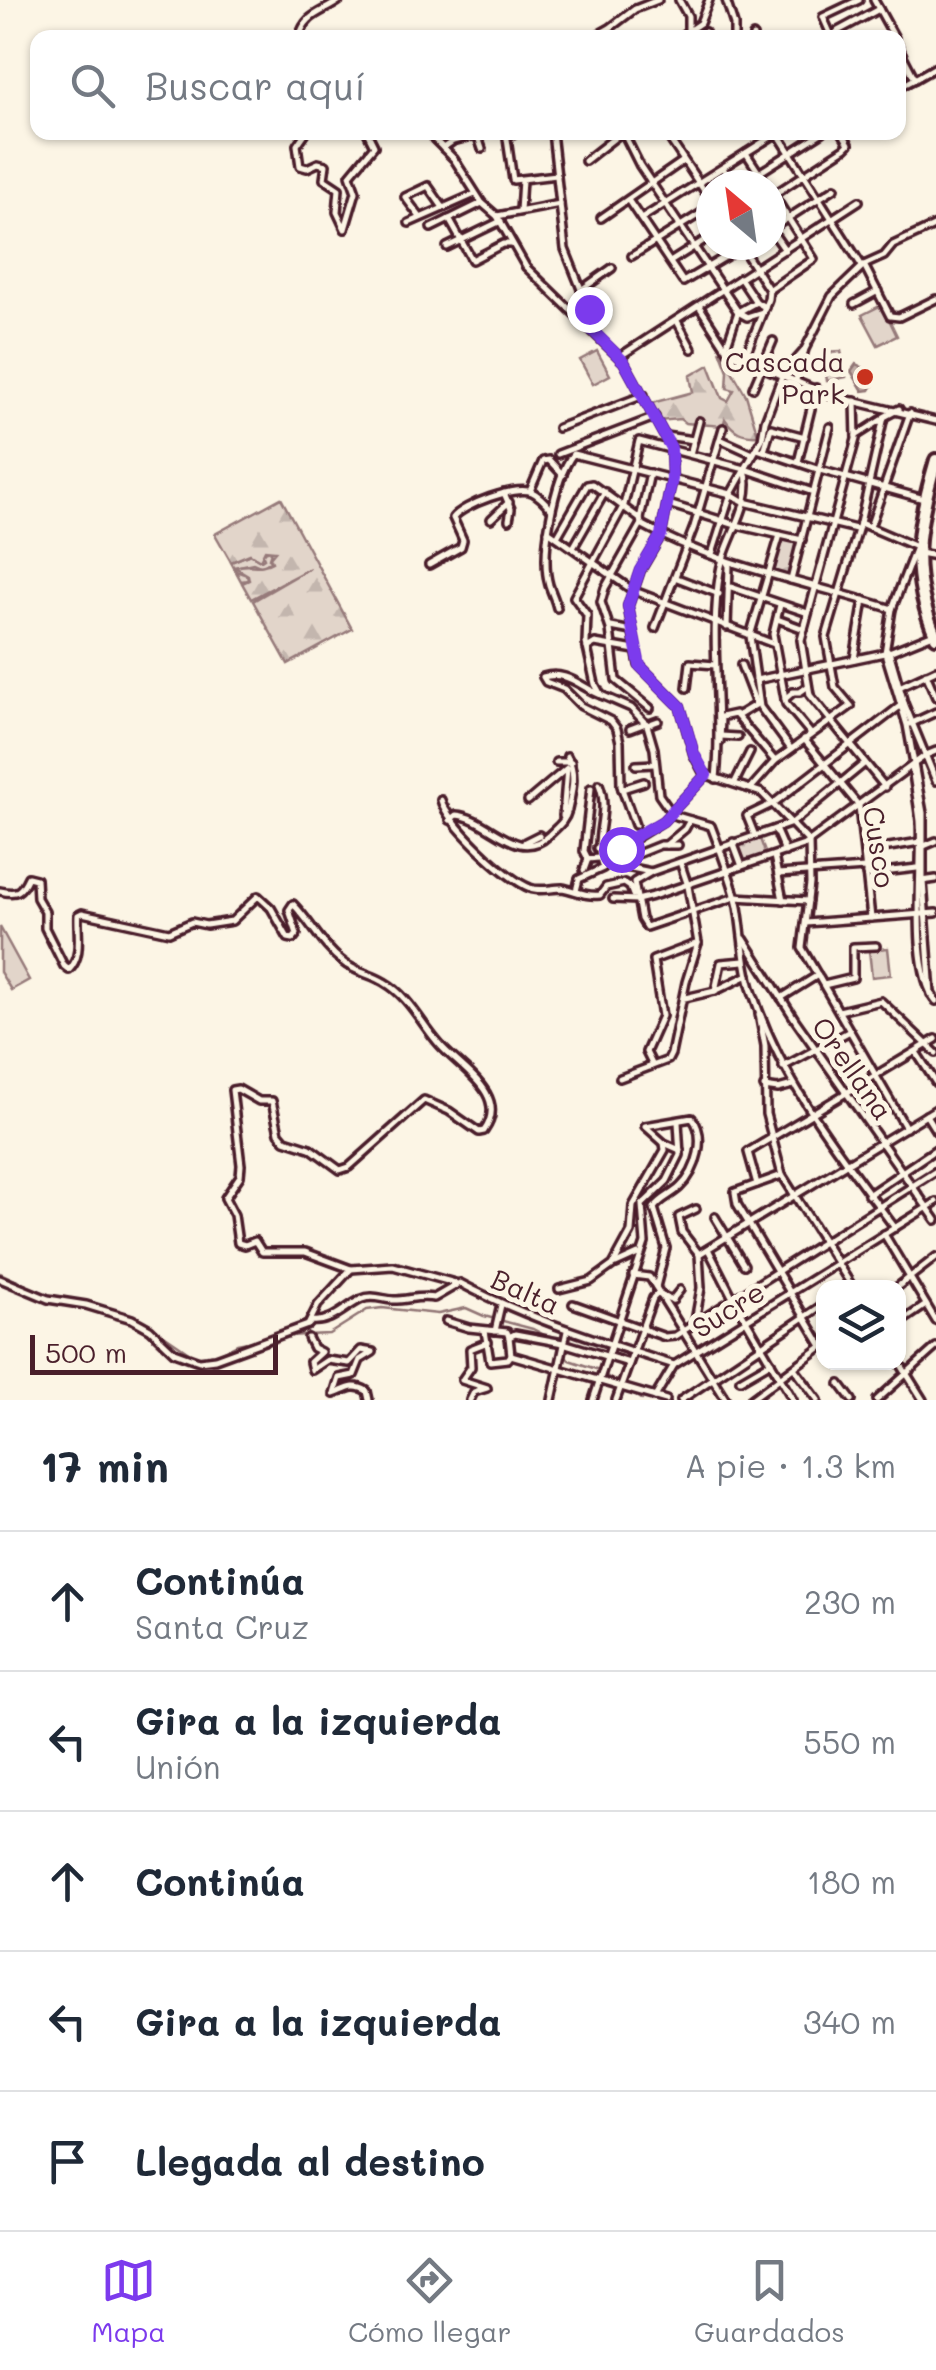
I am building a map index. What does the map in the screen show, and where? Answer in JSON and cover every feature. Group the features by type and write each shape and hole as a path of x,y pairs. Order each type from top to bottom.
{"highway":[{"path":"936,460 924,499 917,550 936,632"}],"street":[{"path":"301,30 311,16 340,0"},
{"path":"606,30 635,9 658,0"},
{"path":"680,0 688,16 687,30"},
{"path":"692,30 700,23 709,0"},
{"path":"726,0 734,30"},
{"path":"828,30 823,17 859,0"},
{"path":"874,0 891,30"},
{"path":"843,30 879,9"},
{"path":"906,66 915,79"},
{"path":"906,84 936,67"},
{"path":"300,140 296,145 300,166 307,168 318,162 326,165 324,179 339,189 338,212 345,229 356,192 350,176 374,146 371,140"},
{"path":"435,140 482,203 499,219 526,267 619,357 666,436 671,448 672,479 668,504 661,535 632,590 628,606 635,650 642,670 680,706 694,754 706,775 752,787 774,803 809,842 802,946 906,1128"},
{"path":"443,148 459,140"},
{"path":"479,140 482,149"},
{"path":"507,140 514,180 557,175"},
{"path":"552,140 566,249 589,309 585,323"},
{"path":"585,161 612,140"},
{"path":"627,140 738,312 747,316 764,310"},
{"path":"670,140 696,180"},
{"path":"720,170 767,140"},
{"path":"782,140 894,317 936,299"},
{"path":"765,170 810,140"},
{"path":"786,185 849,144 847,140"},
{"path":"746,153 758,170"},
{"path":"601,218 683,160"},
{"path":"520,212 522,180"},
{"path":"641,219 696,184"},
{"path":"420,217 405,197 428,186 442,206"},
{"path":"788,217 835,188"},
{"path":"410,222 476,194"},
{"path":"628,200 683,282 721,260"},
{"path":"786,249 859,201"},
{"path":"431,228 482,203"},
{"path":"446,247 499,219 560,204"},
{"path":"744,359 769,290 814,259 786,214"},
{"path":"632,256 696,215"},
{"path":"450,219 472,260 503,244 512,244"},
{"path":"796,380 826,302 863,265 884,256 893,245 936,225"},
{"path":"670,262 695,246"},
{"path":"751,260 769,290"},
{"path":"619,357 768,260"},
{"path":"581,290 612,268"},
{"path":"740,278 764,310"},
{"path":"854,304 878,292"},
{"path":"726,347 738,312 756,302"},
{"path":"698,306 728,352 828,395 936,420"},
{"path":"677,320 692,349"},
{"path":"753,388 773,340"},
{"path":"758,451 782,376 804,351"},
{"path":"798,462 816,388"},
{"path":"558,428 644,395"},
{"path":"855,401 856,436 801,640 810,696 884,787"},
{"path":"856,436 899,410"},
{"path":"870,526 910,413"},
{"path":"558,454 655,418"},
{"path":"752,787 775,761 851,705 835,687 826,636 858,526 883,418"},
{"path":"690,454 698,421"},
{"path":"791,580 830,427"},
{"path":"656,628 688,546 723,428"},
{"path":"712,554 730,494 772,428 804,437"},
{"path":"666,436 694,440"},
{"path":"720,439 924,499"},
{"path":"601,695 591,678 588,615 574,596 624,506 639,441 745,468 813,492"},
{"path":"556,608 549,582 548,532 551,508 573,454 809,518 870,526 936,556"},
{"path":"530,491 543,461 549,460 563,476"},
{"path":"719,748 714,665 720,567 744,502 745,468"},
{"path":"650,473 641,522 601,602 617,682 650,708"},
{"path":"557,538 586,487 592,484 661,535 770,575 892,609"},
{"path":"429,565 461,547 463,540 453,518 455,514 504,493 530,491 551,508"},
{"path":"573,548 605,492"},
{"path":"504,493 509,502 509,520"},
{"path":"491,519 509,502"},
{"path":"668,504 802,540"},
{"path":"548,532 632,590 774,644"},
{"path":"758,704 750,636 780,535"},
{"path":"917,550 892,609 887,652 909,724 936,781"},
{"path":"725,559 729,566 726,627"},
{"path":"904,577 920,576"},
{"path":"677,578 718,594"},
{"path":"728,586 808,613"},
{"path":"854,658 864,600"},
{"path":"780,605 773,634 785,700 810,734"},
{"path":"777,620 804,629"},
{"path":"608,626 632,631"},
{"path":"756,680 887,652 936,632"},
{"path":"588,648 595,644 635,650"},
{"path":"687,688 690,663 714,665"},
{"path":"741,665 762,712 791,748"},
{"path":"897,688 936,670"},
{"path":"926,674 936,698"},
{"path":"634,825 622,789 616,729 604,716 581,706 543,677 583,682 631,708 646,724 658,794 671,813 711,826 735,897 744,962 765,1046 764,1087 771,1139 782,1175 847,1280"},
{"path":"785,700 808,686"},
{"path":"737,716 758,704"},
{"path":"755,836 746,819 774,803 902,704"},
{"path":"909,724 936,712"},
{"path":"716,778 721,717 728,714 737,716 775,761"},
{"path":"630,729 658,722"},
{"path":"909,724 924,813 922,915 936,1009"},
{"path":"720,736 738,737"},
{"name":"Cusco","path":"804,739 859,806 872,918"},
{"path":"613,899 635,899 688,886 809,842 936,751"},
{"path":"735,782 750,752"},
{"path":"450,820 456,815 469,817 500,838 523,844 540,842 564,819 574,779 569,759 556,762"},
{"path":"635,899 635,880 792,823 865,763"},
{"path":"636,765 654,764"},
{"path":"528,801 566,768 564,819"},
{"path":"597,848 622,845 671,813 706,775"},
{"path":"622,789 644,782"},
{"path":"576,891 579,879 601,872 597,848 604,801 599,784"},
{"path":"584,870 588,858 584,842 592,801 590,788"},
{"path":"441,800 462,834 522,884 534,890 552,888 576,891 583,896 600,895 606,887 624,884 630,887 646,927 735,897 808,901"},
{"path":"666,845 685,830 690,820"},
{"path":"775,829 784,852"},
{"path":"523,844 539,835"},
{"path":"734,842 742,866"},
{"path":"864,852 936,842"},
{"path":"622,845 635,854 666,845 678,846"},
{"path":"774,856 784,900"},
{"path":"588,858 651,872"},
{"path":"620,1078 668,1060 672,1049 698,944 680,862"},
{"path":"624,884 627,866"},
{"path":"778,874 921,868"},
{"path":"0,890 17,893 28,878 36,879 45,928 64,966 70,970 78,951 78,915 82,913 169,932 192,922 232,922 258,896 278,918 288,938 293,939 298,934 289,906 293,904 320,940 343,962 384,982 410,1003 440,1045 474,1074 486,1094 491,1116 484,1131 479,1132 450,1110 424,1100 408,1118 389,1128 349,1167 340,1170 310,1148 278,1133 272,1101 259,1101 238,1089 231,1093 240,1176 225,1198 234,1215 238,1243 255,1241 267,1253 305,1252 350,1269 393,1266 457,1283"},
{"path":"921,881 936,879"},
{"path":"806,923 936,914"},
{"name":"Orellana","path":"742,937 936,1220"},
{"path":"824,984 853,978 852,948 846,941"},
{"path":"924,943 936,942"},
{"path":"652,1064 647,1048 662,1016 654,960 698,944"},
{"path":"852,948 876,946"},
{"path":"715,991 721,962 744,962"},
{"path":"684,998 715,991 748,975"},
{"path":"781,998 818,975"},
{"path":"839,1011 881,1001 936,1053"},
{"path":"757,1006 793,1086 895,1228"},
{"path":"783,1066 850,1031"},
{"path":"757,1184 748,1152 936,1038"},
{"path":"916,1052 936,1083"},
{"path":"764,1087 778,1090 793,1086"},
{"path":"699,1254 936,1109"},
{"path":"926,1115 936,1131"},
{"path":"613,1265 631,1232 634,1206 665,1150 658,1134 646,1126 696,1120 699,1138 692,1169 679,1188 654,1208 666,1248 656,1287"},
{"path":"592,1400 645,1243 642,1206 667,1180 680,1152 678,1122"},
{"path":"664,1144 680,1152 692,1169"},
{"path":"868,1195 936,1149"},
{"path":"573,1304 665,1337 682,1332 936,1171"},
{"path":"782,1175 735,1192 748,1225 816,1336"},
{"name":"Sucre","path":"655,1397 674,1365 936,1202"},
{"path":"694,1324 701,1288 699,1254 682,1232 679,1217 696,1208"},
{"path":"715,1217 744,1265"},
{"path":"884,1234 936,1321"},
{"path":"708,1249 794,1400"},
{"path":"559,1289 590,1281 613,1265 640,1254"},
{"path":"905,1280 936,1257"},
{"path":"310,1323 318,1305 350,1269"},
{"path":"633,1275 649,1277 726,1400"},
{"name":"Balta","path":"0,1279 48,1299 132,1319 150,1329 174,1352 198,1361 215,1360 326,1320 365,1297 434,1298 457,1283 568,1331 674,1365"},
{"path":"668,1307 680,1290"},
{"path":"616,1400 652,1298 655,1294 673,1300"},
{"path":"906,1319 936,1304"},
{"path":"494,1331 502,1305"},
{"path":"681,1400 816,1309"},
{"path":"446,1321 507,1332 510,1356"},
{"path":"485,1331 490,1360 510,1356 666,1400"},
{"path":"552,1399 568,1331"},
{"path":"509,1337 514,1334 563,1343 629,1363"},
{"path":"308,1338 313,1348 321,1352 310,1362 312,1370 327,1360 349,1363 362,1350 373,1352 360,1360 354,1375 339,1378 334,1390 334,1394 360,1386 369,1400"},
{"path":"470,1400 474,1392 487,1388 462,1380 471,1366 470,1349 488,1346"},
{"path":"877,1400 936,1347"},
{"path":"750,1400 816,1351"},
{"path":"740,1380 771,1362"},
{"path":"794,1368 818,1400"},
{"path":"904,1370 924,1400"},
{"path":"840,1384 852,1400"}],"green space":[{"path":"882,305 897,336 878,345 862,315"},
{"path":"720,350 746,395 758,435 739,432 725,419 723,426 685,423 680,419 658,421 648,404 693,392 690,376 709,365 722,398 728,401 734,390 727,388 728,371"},
{"path":"597,351 610,375 593,384 580,360"},
{"path":"841,351 846,377 827,381 823,352"},
{"path":"281,498 352,629 288,664 253,601 310,568 251,599 242,583 249,580 248,575 235,567 272,562 270,557 275,551 265,550 260,560 250,554 231,562 215,534"},
{"path":"782,539 799,544 789,577 774,572"},
{"path":"272,549 272,560 262,567 253,563 235,567 247,575 248,580 241,581 231,562 250,554 261,560 262,553"},
{"path":"759,836 766,855 743,863 736,844"},
{"path":"0,927 29,980 11,990 0,972"},
{"path":"888,948 891,975 872,977 869,950"}],"water":[{"name":"Cascada Park","path":"856,364 874,373 877,379 870,390 863,391 851,371"}],"waterway":[{"path":"0,1273 53,1298"},
{"path":"65,1299 89,1301 142,1320 196,1357 210,1358 237,1344 259,1340"},
{"path":"286,1336 329,1334 367,1310 438,1314 466,1308 552,1339"},
{"path":"558,1344 569,1360 599,1370"},
{"path":"605,1375 619,1385"},
{"path":"630,1392 642,1400"}],"place":[{"name":"Cascada Park","path":"865,377"}],"route":[{"path":"589,309 585,323 624,362 671,448 672,479 661,535 640,570 628,606 640,666 680,706 698,766 706,775 663,821 622,844 621,849"}]}
